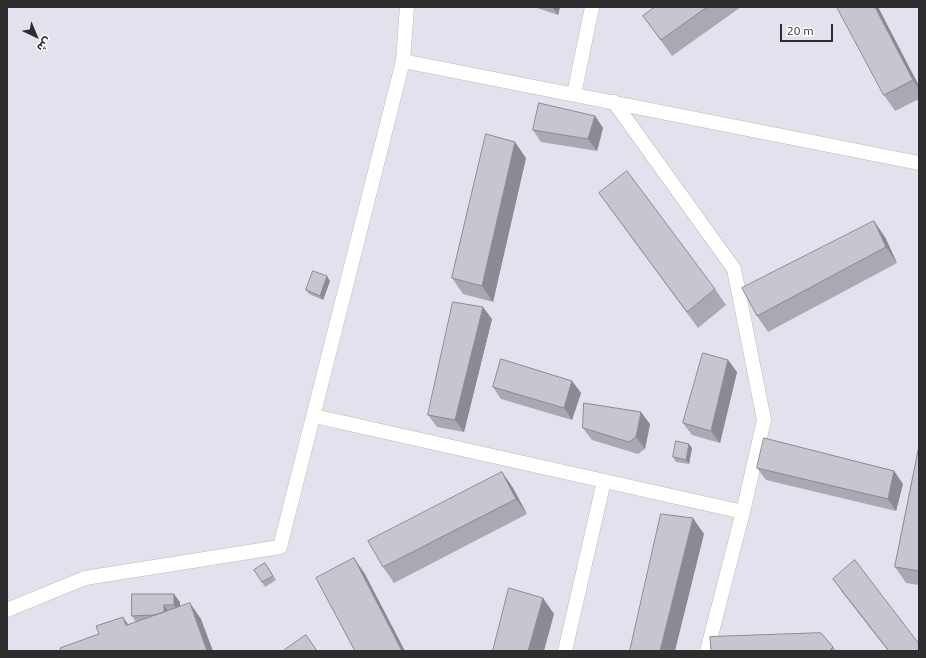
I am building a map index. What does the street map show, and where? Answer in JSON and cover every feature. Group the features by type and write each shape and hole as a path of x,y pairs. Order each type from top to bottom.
{"street":[{"path":"7,610 85,578 280,547 403,61 408,7"},
{"path":"574,94 592,7"},
{"path":"403,61 919,163"},
{"path":"614,102 734,269 764,420 743,512 707,651"},
{"path":"314,416 743,512"},
{"path":"565,651 604,481"}],"building":[{"path":"655,7 707,7 661,40 643,16"},
{"path":"837,7 875,7 913,80 884,95"},
{"path":"539,103 595,116 588,139 533,130"},
{"path":"486,134 515,142 482,286 452,278"},
{"path":"627,171 715,289 687,312 599,193"},
{"path":"874,221 886,247 757,316 742,288"},
{"path":"313,271 327,276 320,296 306,290"},
{"path":"453,302 483,307 455,420 428,415"},
{"path":"703,353 728,360 711,431 683,423"},
{"path":"501,359 572,381 564,408 493,387"},
{"path":"584,403 641,412 636,437 629,442 583,428"},
{"path":"764,438 894,471 888,499 757,468"},
{"path":"676,441 689,444 686,460 673,457"},
{"path":"919,446 919,571 895,567"},
{"path":"502,472 516,499 383,567 368,541"},
{"path":"661,514 693,518 660,651 630,651"},
{"path":"354,558 402,651 355,651 316,578"},
{"path":"855,560 919,644 919,651 889,651 833,579"},
{"path":"265,563 273,576 262,582 254,570"},
{"path":"509,588 543,598 528,651 493,651"},
{"path":"132,594 174,594 174,605 164,605 164,612 154,615 132,616"},
{"path":"190,603 207,651 61,651 60,648 99,634 96,626 123,617 126,625"},
{"path":"821,633 833,647 829,651 711,651 710,637"},
{"path":"306,635 317,651 283,651"}]}
